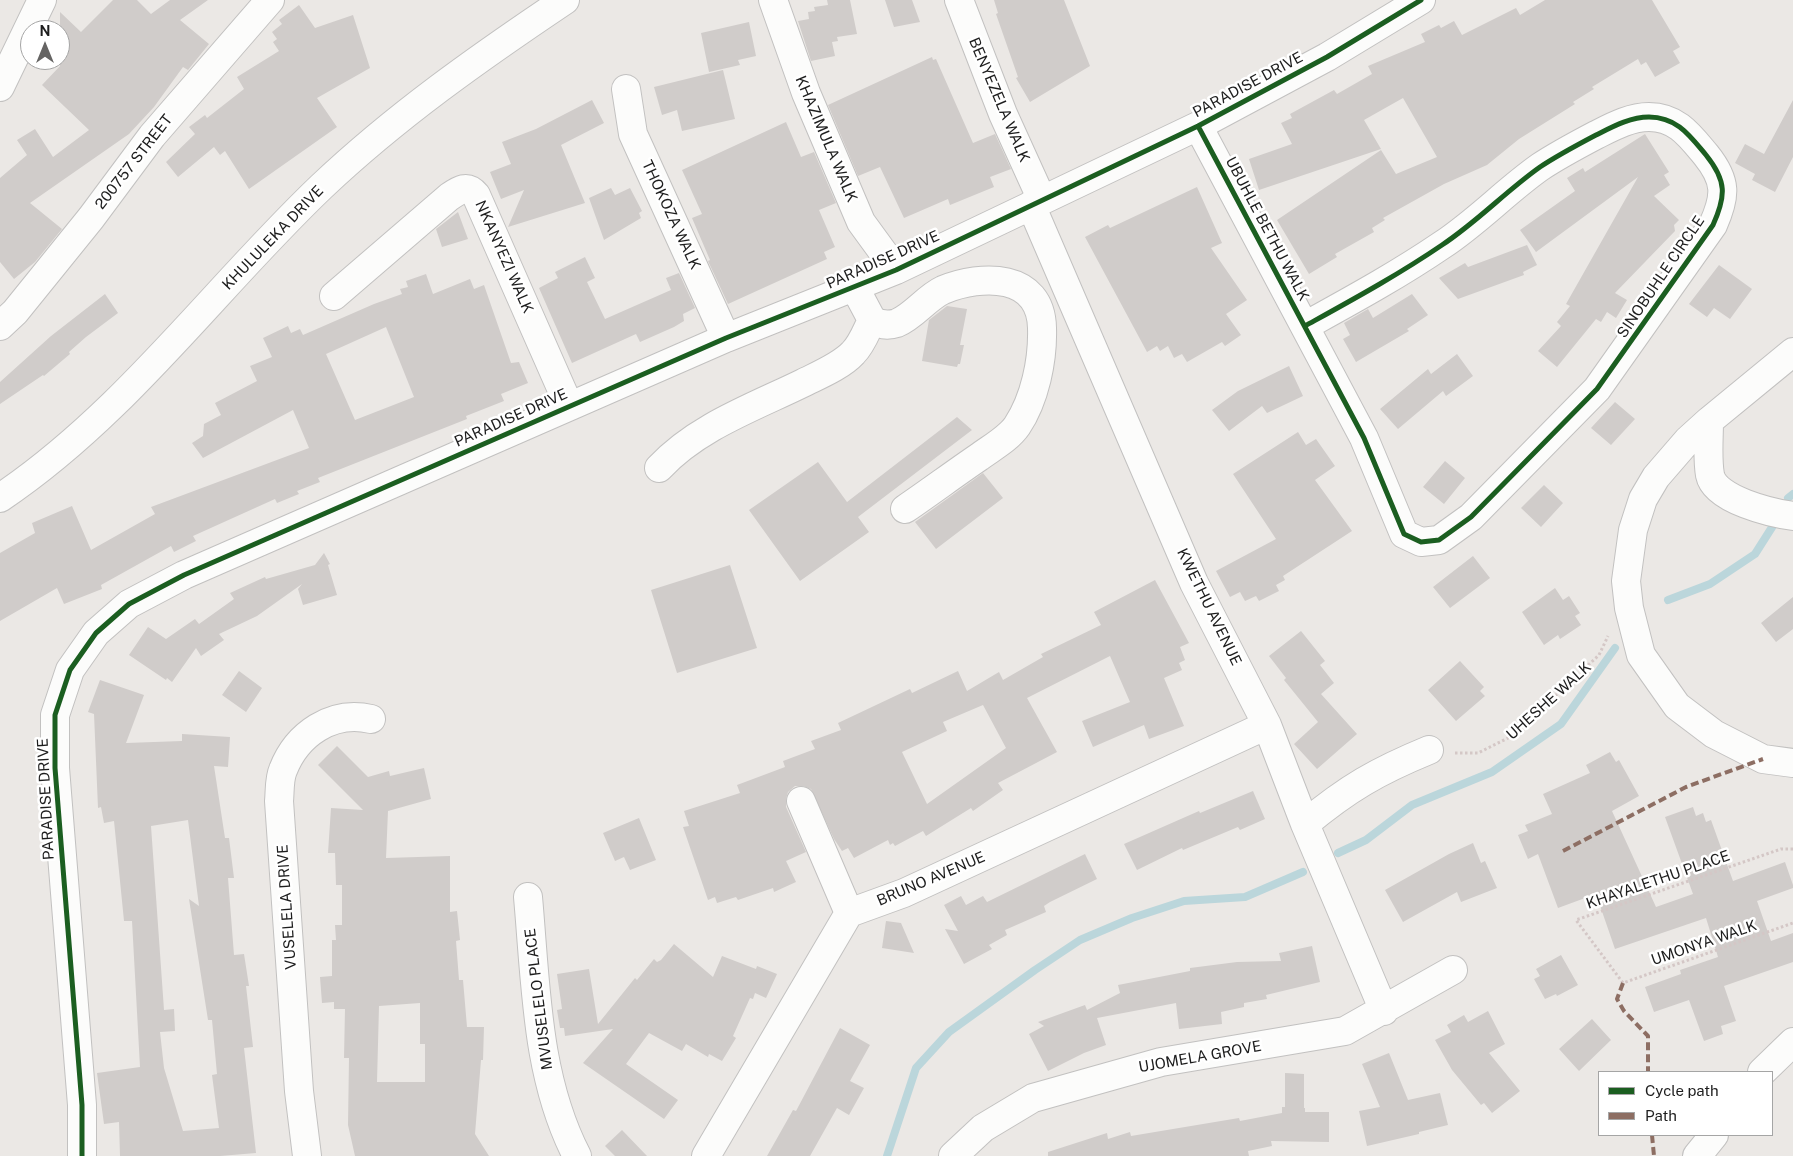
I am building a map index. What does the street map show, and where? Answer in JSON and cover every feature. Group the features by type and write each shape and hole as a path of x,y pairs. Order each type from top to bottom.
{"street":[{"path":"0,87 42,0"},
{"name":"200757 STREET","path":"0,326 15,312 80,232 152,136 270,0"},
{"name":"KHULULEKA DRIVE","path":"0,498 29,478 105,413 322,187 422,100 501,42 565,0"},
{"name":"KHAZIMULA WALK","path":"773,0 806,93 861,222 896,270"},
{"name":"BENYEZELA WALK","path":"958,0 1036,202"},
{"name":"PARADISE DRIVE","path":"82,1156 82,1105 54,768 55,715 70,670 96,633 129,604 184,575 569,406 726,338 896,270 1198,126 1327,57 1421,0"},
{"name":"THOKOZA WALK","path":"626,89 633,134 726,338"},
{"name":"SINOBUHLE CIRCLE","path":"1305,326 1377,286 1443,244 1540,168 1575,146 1630,120 1657,118 1682,127 1708,158 1720,178 1724,191 1713,225 1597,389 1471,516 1455,529 1439,540 1421,542 1404,534"},
{"name":"UBUHLE BETHU WALK","path":"1198,126 1364,438 1404,534"},
{"name":"NKANYEZI WALK","path":"334,296 449,197 458,190 471,189 476,195 569,406"},
{"name":"KWETHU AVENUE","path":"1036,202 1194,584 1267,725 1384,1011"},
{"path":"855,288 872,320 887,325 898,322 942,291 963,284 988,281 1008,282 1022,286 1035,301 1042,321 1042,343 1037,374 1027,406 1016,427 998,443 905,510"},
{"path":"659,468 677,449 699,435 823,373 852,355 861,343 872,320"},
{"path":"1793,352 1708,421 1670,460 1642,500 1628,557 1626,581 1641,655 1677,706 1714,734 1763,759 1793,763"},
{"path":"1708,421 1710,477 1716,486 1742,504 1793,516"},
{"name":"VUSELELA DRIVE","path":"307,1156 299,1091 280,801 282,772 295,747 318,725 347,717 371,719"},
{"name":"BRUNO AVENUE","path":"849,913 904,893 1267,725"},
{"path":"1306,824 1339,795 1385,768 1429,750"},
{"path":"706,1156 849,913 801,801"},
{"name":"MVUSELELO PLACE","path":"528,898 541,1038 552,1097 577,1156"},
{"name":"UJOMELA GROVE","path":"953,1156 983,1128 1033,1098 1162,1062 1345,1031 1384,1011 1453,970"},
{"path":"1763,1071 1793,1042"},
{"path":"1697,1156 1713,1136"}],"building":[{"path":"113,0 137,0 151,14 170,0 208,0 180,20 209,44 188,70 183,67 154,107 129,134 30,203 62,229 35,262 14,279 0,262 0,178 27,155 17,140 35,129 53,157 89,130 42,85 56,70 70,70 70,22 81,32"},
{"path":"827,0 850,0 857,34 837,37 838,41 832,42 835,56 811,61 798,21 809,19 808,12 815,11 814,7 828,5"},
{"path":"885,0 912,0 920,22 894,27"},
{"path":"994,0 1064,0 1090,66 1030,102 1016,78 1018,77 996,14 998,13"},
{"path":"1545,0 1652,0 1680,47 1673,51 1680,63 1655,77 1646,62 1641,65 1638,59 1592,87 1594,89 1573,102 1575,104 1519,139 1487,165 1444,184 1383,218 1385,220 1372,228 1374,232 1335,254 1337,257 1309,274 1277,220 1381,150 1396,174 1437,157 1403,98 1364,120 1381,149 1259,190 1249,159 1292,144 1281,123 1292,118 1290,114 1334,90 1337,94 1372,74 1368,66 1425,42 1421,34 1439,25 1441,28 1454,21 1462,35 1516,8 1520,15"},
{"path":"299,5 315,28 353,15 370,68 317,98 337,127 249,189 225,151 220,155 214,147 178,177 166,162 195,134 189,127 205,115 207,118 244,89 237,77 279,51 273,42 277,39 272,32 282,24 279,20"},
{"path":"60,12 68,20 60,20"},
{"path":"749,22 756,56 738,60 740,65 709,72 701,33"},
{"path":"932,57 933,60 936,59 973,143 995,134 1011,169 990,177 994,187 950,205 948,199 904,218 880,167 858,176 828,105"},
{"path":"723,70 735,119 682,131 677,110 662,115 654,87"},
{"path":"592,100 604,123 561,145 585,203 508,227 524,190 501,199 490,172 511,164 502,142 536,129"},
{"path":"1793,100 1793,157 1775,192 1752,180 1755,174 1735,163 1745,144 1764,154"},
{"path":"786,122 801,157 814,152 836,203 819,210 835,247 824,252 827,259 728,304 708,261 710,260 692,218 702,214 682,170"},
{"path":"1645,134 1669,172 1664,175 1670,185 1654,196 1679,220 1674,225 1675,231 1615,293 1627,300 1616,318 1607,312 1601,322 1596,319 1557,367 1538,351 1561,326 1557,322 1570,306 1566,304 1638,177 1536,252 1520,230 1575,191 1567,178 1583,168 1585,172"},
{"path":"1197,187 1222,243 1211,248 1247,300 1226,314 1241,335 1225,346 1222,342 1187,362 1182,354 1174,358 1168,346 1160,351 1157,346 1147,352 1085,237 1108,225 1110,228"},
{"path":"611,188 615,195 630,188 642,211 639,213 641,218 604,240 589,198"},
{"path":"458,212 468,239 442,247 436,229"},
{"path":"1527,245 1537,265 1523,272 1524,275 1458,299 1439,278 1465,263 1468,267"},
{"path":"585,257 595,278 587,282 605,319 671,290 666,278 679,273 695,308 683,314 684,321 674,327 640,342 636,334 572,363 539,288 558,278 555,272"},
{"path":"1719,265 1752,289 1730,319 1714,308 1707,317 1689,304"},
{"path":"426,274 433,294 470,279 474,289 484,285 511,363 519,362 528,383 501,394 504,401 466,416 467,419 318,478 320,482 297,491 299,494 277,503 275,499 193,536 196,541 174,552 171,546 101,585 102,589 64,604 57,588 0,621 0,553 35,533 32,523 72,506 91,550 155,514 151,507 309,448 293,410 203,458 192,443 203,436 204,424 221,415 215,403 257,381 250,366 272,357 263,338 288,326 291,333 300,329 303,335 402,294 400,289 408,287 406,281","holes":["386,327 414,397 355,420 326,354"]},
{"path":"105,294 118,313 86,337 69,352 70,354 44,376 0,404 0,382 51,336"},
{"path":"1412,294 1428,315 1407,329 1409,331 1356,362 1343,339 1350,335 1344,323 1368,309 1373,318"},
{"path":"947,306 967,309 960,345 964,345 960,364 957,367 922,361 929,320"},
{"path":"1457,354 1473,376 1446,396 1443,391 1398,429 1380,409 1428,369 1431,374"},
{"path":"1289,366 1303,396 1267,413 1262,406 1229,431 1212,410 1238,391"},
{"path":"1615,402 1635,419 1611,445 1591,428"},
{"path":"957,417 972,430 858,517 869,532 800,581 749,510 818,462 847,502"},
{"path":"1298,432 1306,445 1316,439 1335,466 1315,480 1352,531 1283,576 1285,580 1276,585 1279,591 1259,601 1256,596 1245,601 1240,592 1230,597 1216,571 1276,539 1233,474"},
{"path":"1445,461 1465,478 1444,504 1423,487"},
{"path":"983,473 1003,498 936,549 915,522"},
{"path":"1544,485 1563,503 1541,527 1521,508"},
{"path":"324,553 330,564 328,565 337,595 303,605 298,589 302,584 257,616 219,634 224,640 201,656 196,648 172,682 129,655 148,627 166,639 195,619 199,624 234,599 230,593 265,577 266,579 315,565"},
{"path":"1473,556 1490,578 1450,608 1433,587"},
{"path":"730,565 757,648 677,673 651,590"},
{"path":"1155,580 1189,643 1180,647 1185,660 1179,663 1182,670 1164,678 1184,726 1149,739 1144,725 1093,747 1082,721 1130,702 1110,656 1027,698 1057,752 998,783 1003,790 973,811 971,808 926,836 923,831 895,846 893,843 890,845 888,840 854,858 848,848 842,851 834,839 811,789 795,786 788,792 786,807 806,852 786,861 796,882 774,892 773,888 738,900 736,897 717,903 715,897 708,900 683,827 689,826 684,811 740,793 737,785 785,767 783,761 815,749 811,741 841,730 838,723 910,689 912,693 958,671 967,691 999,672 1003,680 1043,657 1041,654 1101,625 1094,612","holes":["983,705 1006,748 927,804 902,752 947,731 943,722"]},
{"path":"1555,588 1563,600 1569,596 1580,613 1575,616 1581,625 1560,639 1558,635 1544,645 1522,612"},
{"path":"1793,597 1793,629 1776,642 1761,623"},
{"path":"1301,631 1325,661 1320,665 1334,683 1321,694 1357,734 1317,769 1294,744 1318,722 1284,680 1286,678 1269,656"},
{"path":"1460,661 1484,687 1480,691 1485,696 1456,721 1428,690"},
{"path":"239,671 262,688 246,712 222,695"},
{"path":"100,680 144,695 126,743 182,741 182,734 230,737 228,767 214,766 225,838 229,838 234,878 228,878 234,955 244,954 249,986 246,986 253,1047 244,1048 256,1153 220,1156 120,1156 119,1122 104,1124 97,1073 140,1067 132,921 124,921 114,821 104,823 101,807 98,808 94,714 88,712","holes":["188,820 199,906 189,899 208,1020 212,1020 217,1074 212,1075 219,1128 183,1131 164,1068 160,1032 175,1031 174,1009 164,1010 151,826"]},
{"path":"337,746 368,777 389,771 390,776 424,768 431,799 388,811 386,858 450,856 450,912 457,911 460,940 456,941 459,980 463,980 467,1027 484,1027 483,1060 481,1060 475,1134 489,1156 355,1156 348,1125 349,1058 344,1058 345,1009 334,1009 334,1002 322,1003 320,977 332,976 332,940 336,940 335,925 342,925 342,885 336,885 335,853 328,853 331,808 363,810 318,765","holes":["420,1003 420,1044 425,1044 425,1082 377,1082 379,1006"]},
{"path":"1610,752 1616,762 1619,760 1639,796 1612,811 1656,907 1693,894 1665,817 1693,807 1696,816 1703,813 1706,822 1711,820 1733,881 1785,862 1793,885 1793,888 1757,901 1771,941 1793,933 1793,962 1724,986 1736,1021 1721,1026 1723,1034 1704,1041 1689,1000 1654,1012 1645,987 1681,974 1680,970 1718,957 1706,918 1615,949 1596,894 1558,908 1538,854 1528,859 1518,835 1528,831 1525,825 1552,814 1543,794 1590,773 1586,765"},
{"path":"1253,791 1265,819 1240,830 1238,827 1183,850 1182,848 1137,870 1124,844 1199,811 1200,813"},
{"path":"639,818 656,860 630,870 624,857 615,861 603,833"},
{"path":"1473,843 1481,863 1485,861 1497,888 1461,902 1457,892 1403,922 1385,890 1449,854"},
{"path":"1085,854 1097,879 1050,902 1044,906 1046,912 1005,930 1007,935 989,945 992,949 964,964 945,929 958,931 944,905 961,896 966,905 983,896 987,902"},
{"path":"886,921 901,923 914,953 882,948"},
{"path":"674,944 713,977 722,956 756,969 757,966 777,974 766,998 755,993 753,999 750,998 733,1036 736,1038 722,1061 709,1054 708,1057 686,1044 682,1051 649,1033 626,1064 678,1100 664,1119 583,1063 613,1029 565,1036 564,1028 560,1028 557,1010 562,1009 557,974 589,969 598,1024 635,978 637,980 654,959 657,962 661,960"},
{"path":"1312,946 1320,982 1266,995 1267,999 1244,1003 1244,1007 1221,1012 1222,1024 1179,1029 1176,1003 1097,1018 1106,1045 1084,1053 1048,1071 1029,1034 1044,1026 1038,1022 1085,1005 1087,1010 1120,993 1118,985 1190,971 1190,968 1237,962 1281,961 1279,953"},
{"path":"1561,955 1578,985 1557,996 1556,994 1545,999 1534,979 1540,976 1536,969"},
{"path":"1488,1011 1505,1044 1489,1053 1520,1091 1492,1113 1484,1103 1481,1105 1452,1070 1435,1040 1451,1032 1447,1025 1464,1015 1468,1022"},
{"path":"1592,1019 1611,1040 1579,1071 1559,1049"},
{"path":"840,1028 870,1045 850,1081 864,1088 849,1115 837,1108 810,1156 767,1156 793,1110 796,1111"},
{"path":"1389,1053 1408,1100 1440,1093 1448,1125 1367,1146 1359,1111 1380,1107 1362,1064"},
{"path":"1285,1073 1304,1074 1305,1112 1329,1112 1329,1142 1271,1141 1272,1146 1248,1151 1249,1156 1048,1156 1048,1152 1107,1133 1108,1139 1130,1132 1131,1136 1239,1118 1240,1121 1282,1113 1282,1107 1285,1107"},
{"path":"622,1130 647,1156 615,1156 605,1146"}],"waterway":[{"path":"1788,498 1793,494"},
{"path":"1668,600 1710,584 1755,554 1776,521"},
{"path":"1338,853 1366,840 1412,805 1492,772 1561,724 1615,648"},
{"path":"887,1156 916,1068 949,1032 1035,970 1080,940 1132,918 1184,901 1245,897 1303,872"}],"marked path":[{"path":"1563,851 1686,787 1763,759"},
{"path":"1623,983 1617,999 1624,1011 1648,1036 1648,1071"},
{"path":"1652,1136 1654,1156"}],"cycle path":[{"path":"82,1156 82,1105 55,768 55,715 70,670 96,633 129,604 184,575 726,338 896,270 1198,126 1327,57 1421,0"},
{"path":"1198,126 1364,438 1404,534 1421,542 1439,540 1471,517 1597,389 1713,225 1722,197 1721,181 1713,164 1706,155 1675,124 1667,120 1649,117 1628,121 1596,135 1547,163 1527,176 1442,245 1392,277 1305,326"}]}
